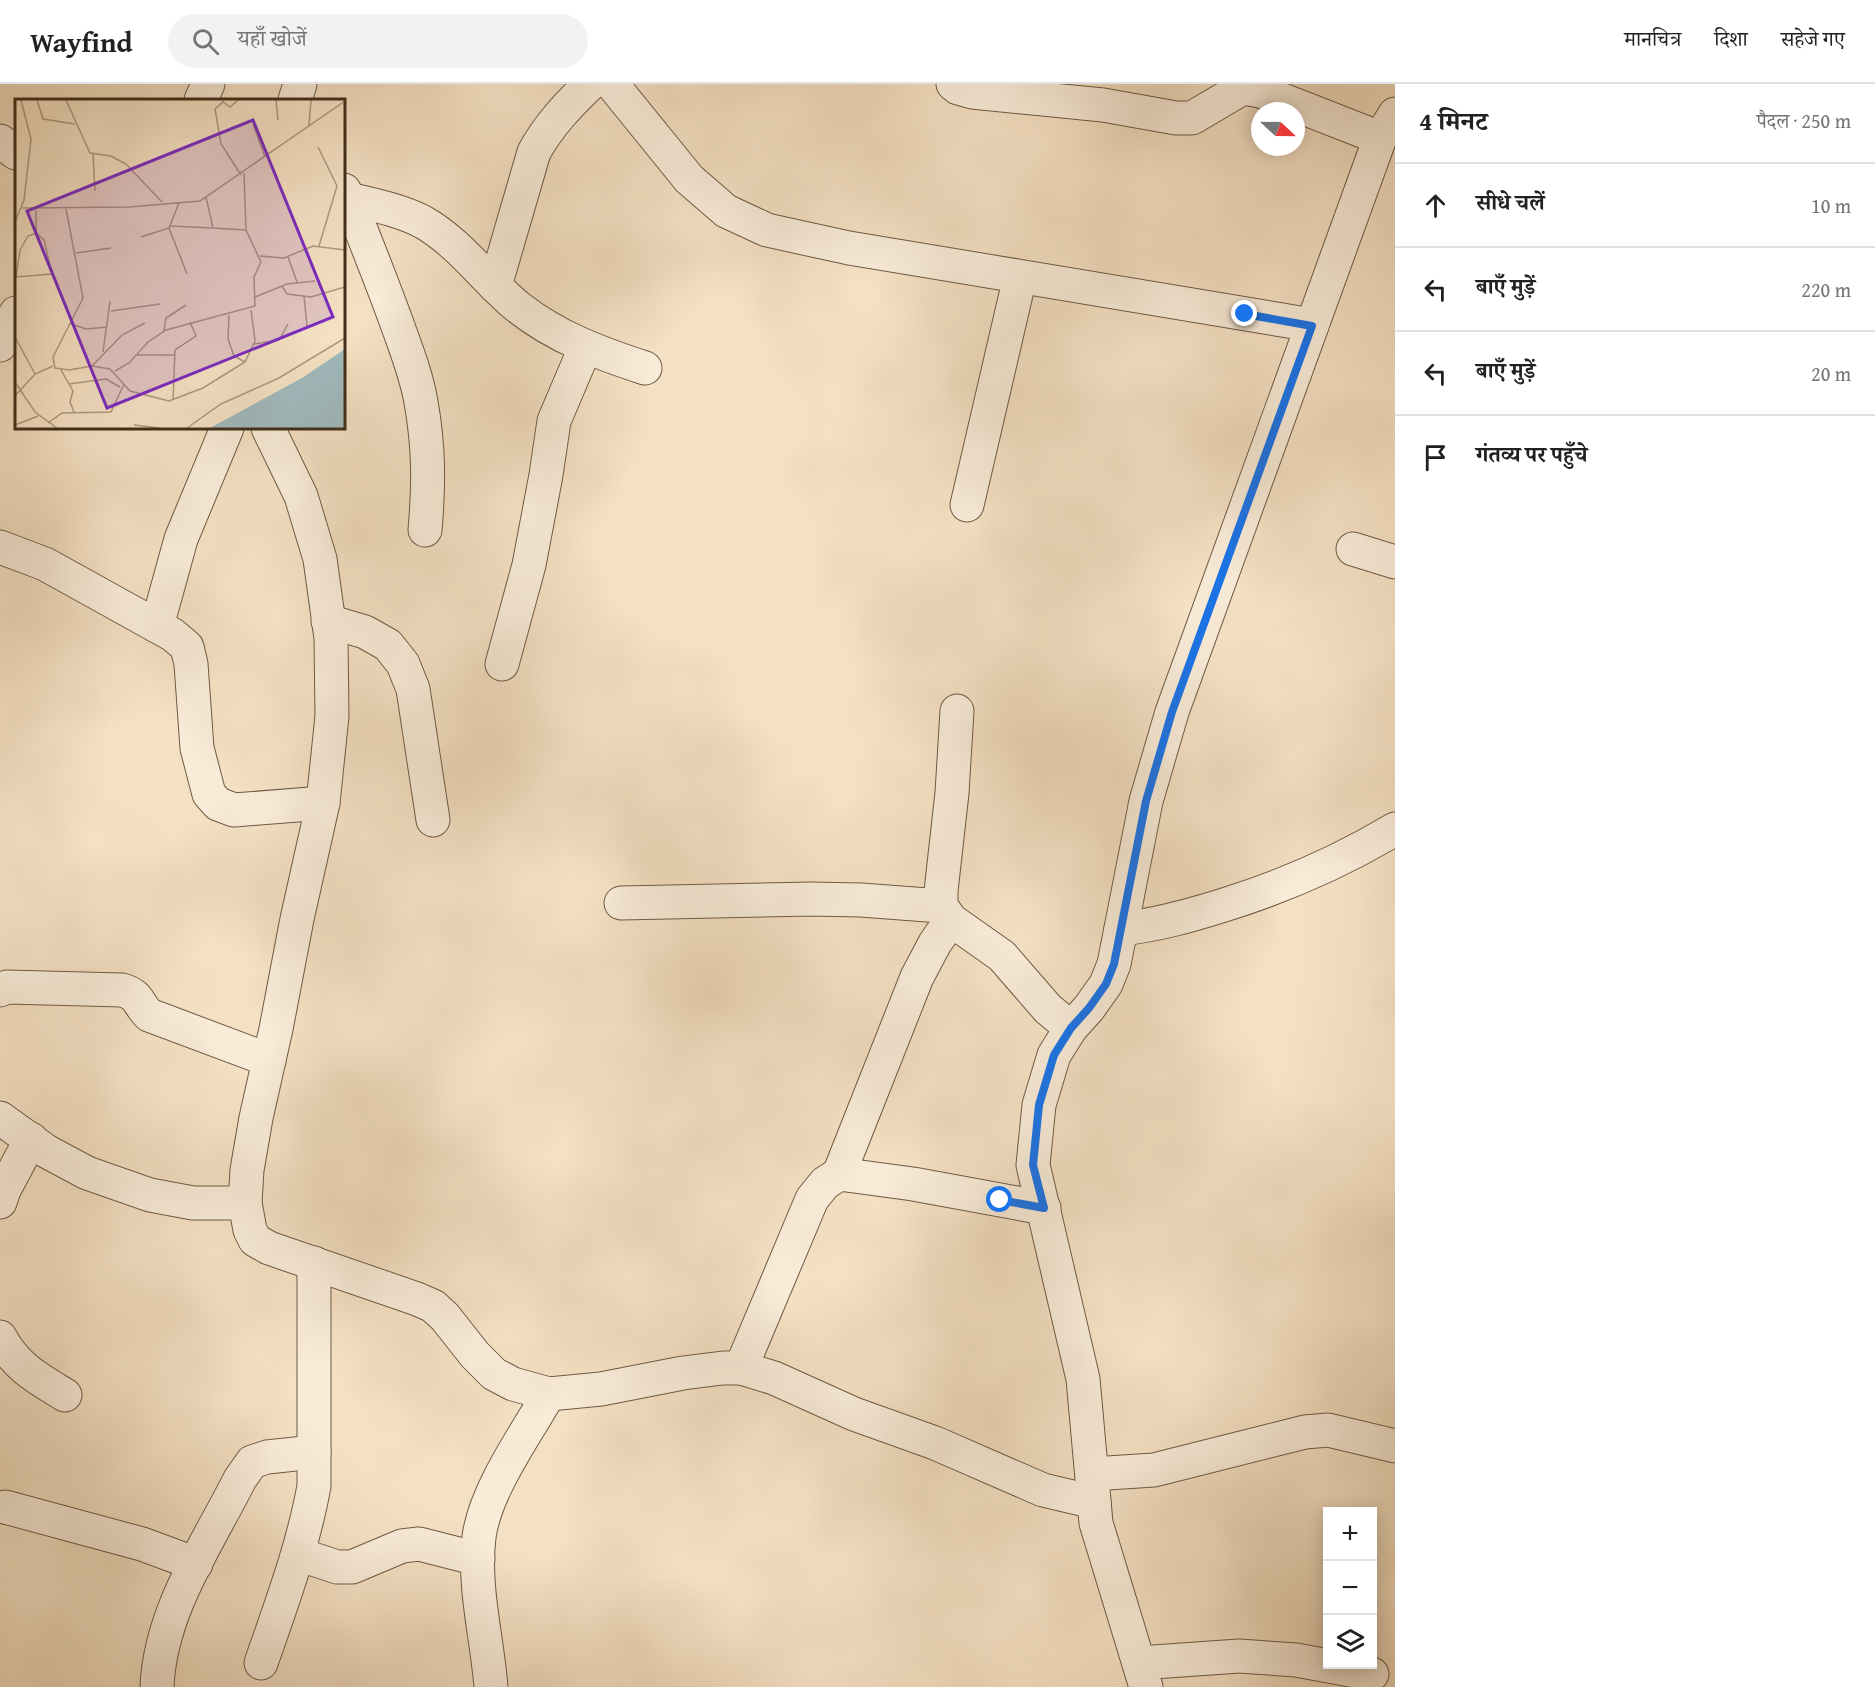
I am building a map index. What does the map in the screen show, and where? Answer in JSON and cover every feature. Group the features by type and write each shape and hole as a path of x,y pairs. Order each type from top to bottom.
{"street":[{"path":"201,99 208,84"},
{"path":"495,286 534,152 559,115 590,84"},
{"path":"612,84 689,179 726,211 766,230 849,248 1312,326"},
{"path":"952,84 972,92 1103,105 1176,118 1192,118 1243,86 1388,126 1312,326 1172,712 1146,801 1114,964 1106,984 1071,1028 1054,1055 1039,1105 1033,1165 1083,1379 1096,1523 1143,1675 1239,1656 1296,1660 1372,1674"},
{"path":"0,141 15,152"},
{"path":"346,195 423,222 447,240 519,307 558,335 585,348 645,368"},
{"path":"346,195 384,286 421,400 429,484 425,530"},
{"path":"967,505 1020,277"},
{"path":"0,345 15,315"},
{"path":"502,664 529,565 554,421 585,348"},
{"path":"157,626 181,539 226,429"},
{"path":"268,429 301,496 320,559 331,638 332,717 323,803 297,919 247,1170 245,1203 250,1230 255,1239 269,1248 433,1306 494,1374 513,1384 549,1394 601,1389 693,1372 741,1368 774,1378 854,1414 935,1443 1044,1490 1093,1488 1154,1470 1305,1432 1328,1430 1395,1446"},
{"path":"0,547 45,564 173,635 187,647 191,664 197,748 209,794 218,804 234,810 323,803"},
{"path":"1353,549 1395,562"},
{"path":"328,621 365,632 388,645 403,664 413,689 433,820"},
{"path":"839,1174 917,977 936,943 946,913 941,891 952,793 957,711"},
{"path":"1121,929 1154,926 1275,889 1357,851 1395,829"},
{"path":"621,903 861,900 946,913 1002,956 1036,997 1071,1028"},
{"path":"0,990 7,987 122,990 132,993 139,999 142,1008 149,1014 269,1060"},
{"path":"0,1118 46,1151 87,1173 150,1196 193,1203 245,1203"},
{"path":"0,1203 4,1190 31,1139"},
{"path":"741,1368 812,1199 825,1182 839,1174 913,1184 1044,1208"},
{"path":"261,1663 298,1554 314,1486 314,1263"},
{"path":"0,1337 9,1353 28,1372 65,1395"},
{"path":"491,1687 477,1576 479,1535 489,1500 549,1394"},
{"path":"157,1687 163,1640 176,1603 240,1479 252,1462 267,1457 314,1452"},
{"path":"5,1507 142,1544 195,1564"},
{"path":"298,1554 337,1567 352,1567 402,1546 419,1544 478,1559"}],"route":[{"path":"1000,1200 1044,1208 1033,1165 1039,1105 1054,1055 1071,1028 1106,984 1114,964 1146,801 1172,712 1312,326 1245,314"}]}
